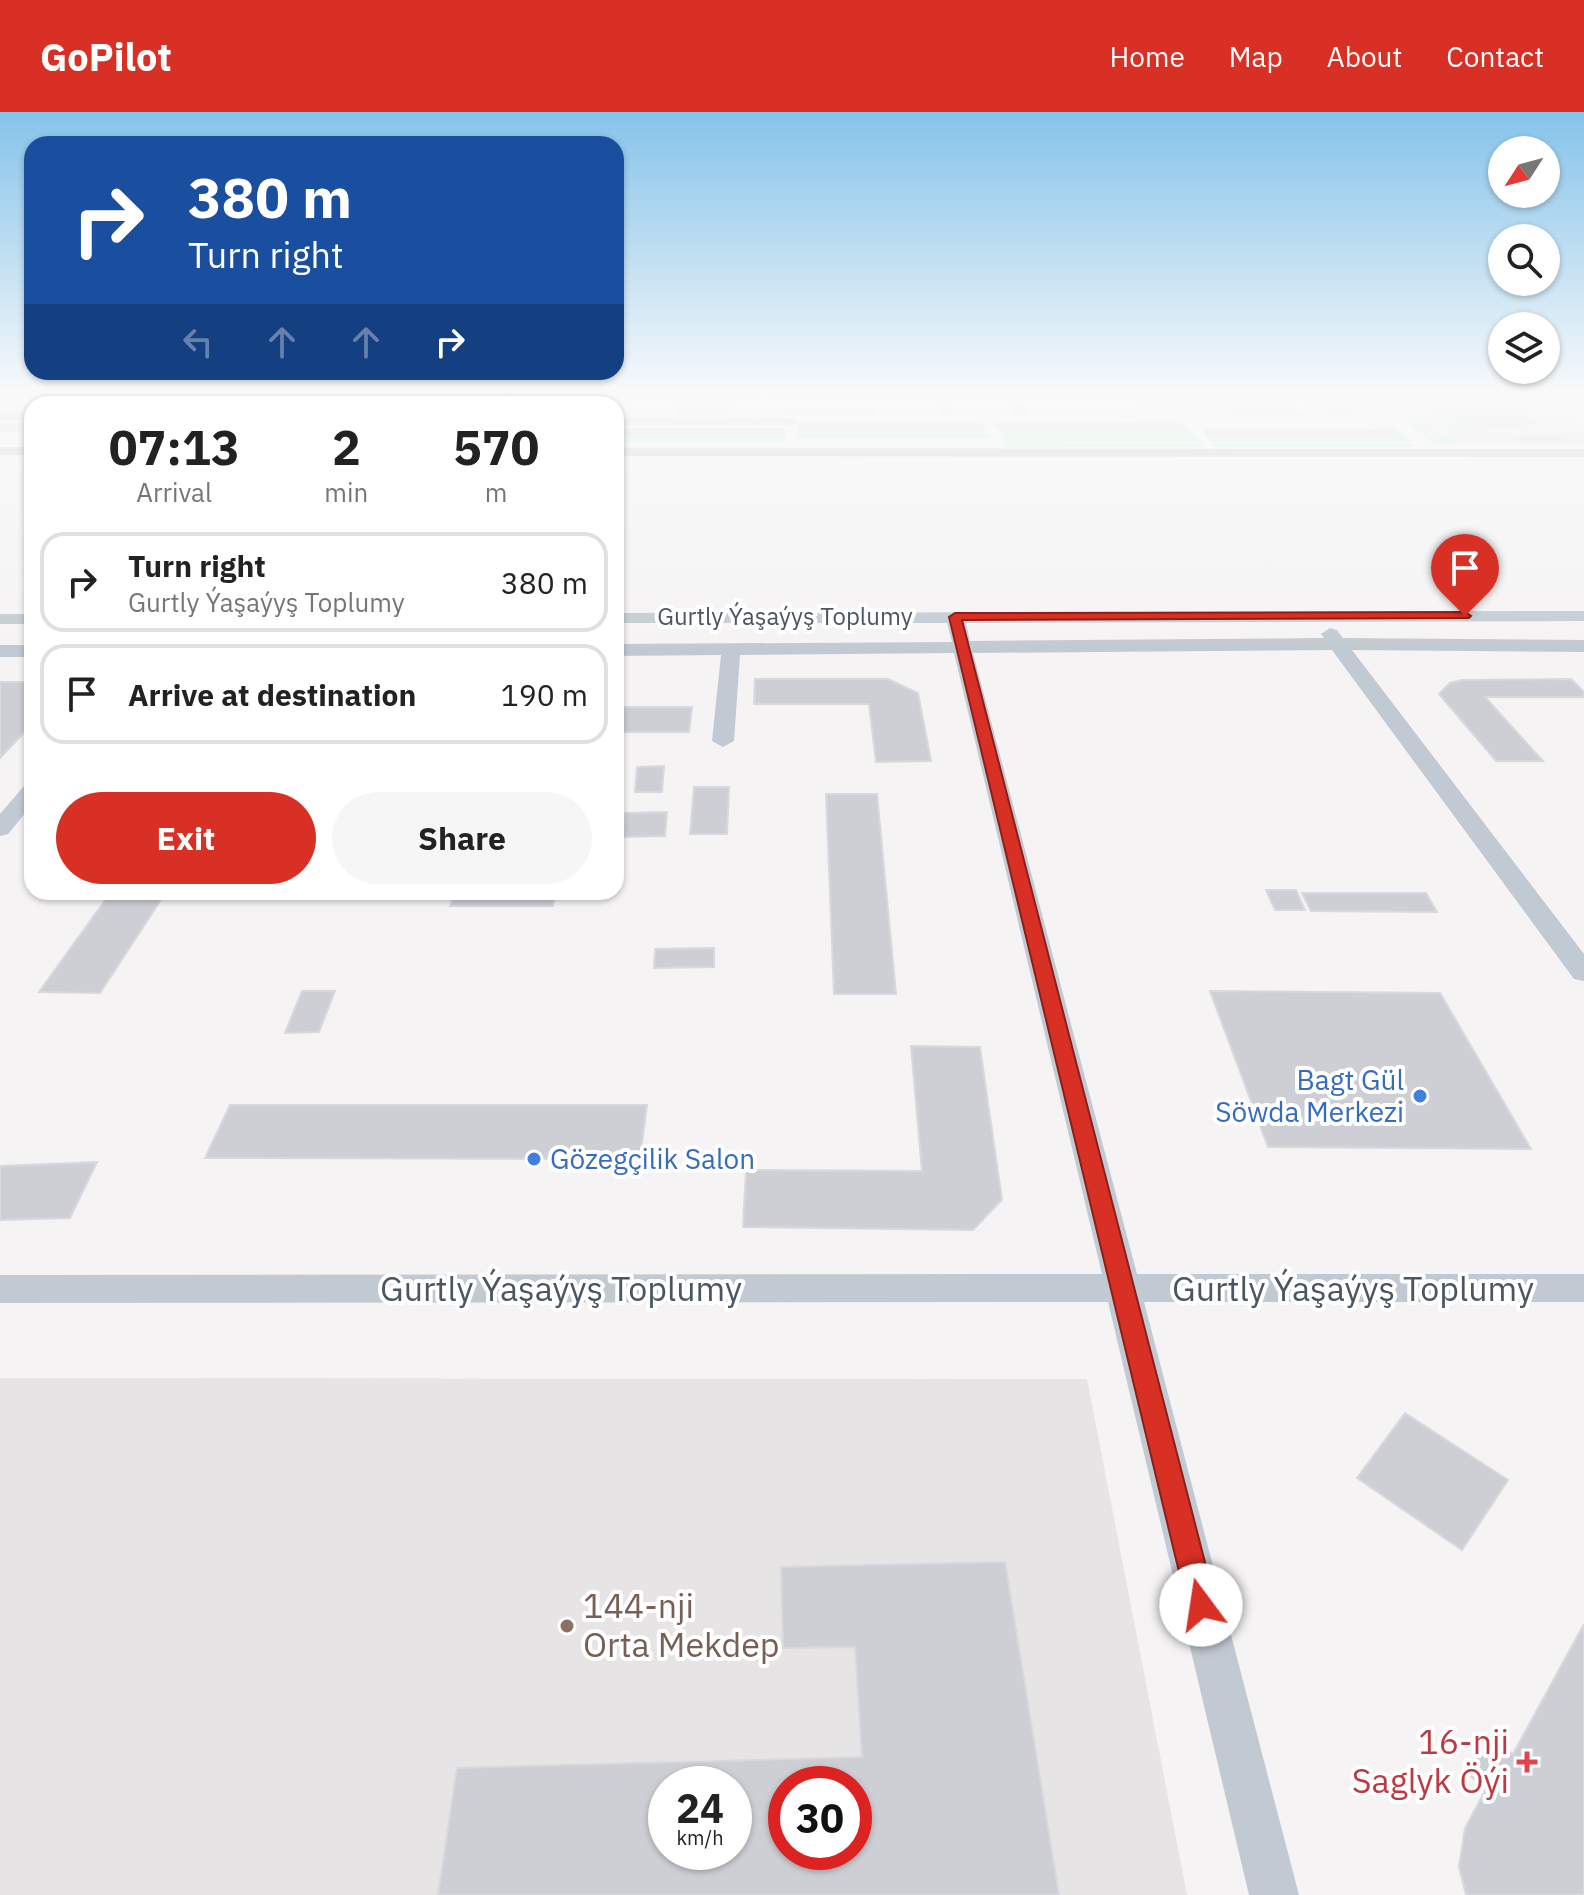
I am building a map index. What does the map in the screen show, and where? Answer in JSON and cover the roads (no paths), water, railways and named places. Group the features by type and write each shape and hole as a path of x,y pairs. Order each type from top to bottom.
{"street":[{"name":"Gurtly Ýaşaýyş Toplumy","path":"624,618 958,632 1317,616 1584,616"},
{"path":"1317,616 1584,973"},
{"path":"0,619 24,619"},
{"path":"958,632 1274,1895"},
{"path":"624,650 731,650 958,632 1338,644 1584,646"},
{"path":"723,741 731,650"},
{"path":"0,651 24,651"},
{"path":"0,829 24,800"},
{"name":"Gurtly Ýaşaýyş Toplumy","path":"0,1289 1584,1288"}],"place":[{"name":"Bagt Gül Söwda Merkezi","path":"1420,1096"},
{"name":"Gözegçilik Salon","path":"534,1159"},
{"name":"144-nji Orta Mekdep","path":"567,1626"},
{"name":"16-nji Saglyk Öýi","path":"1527,1762"}]}
